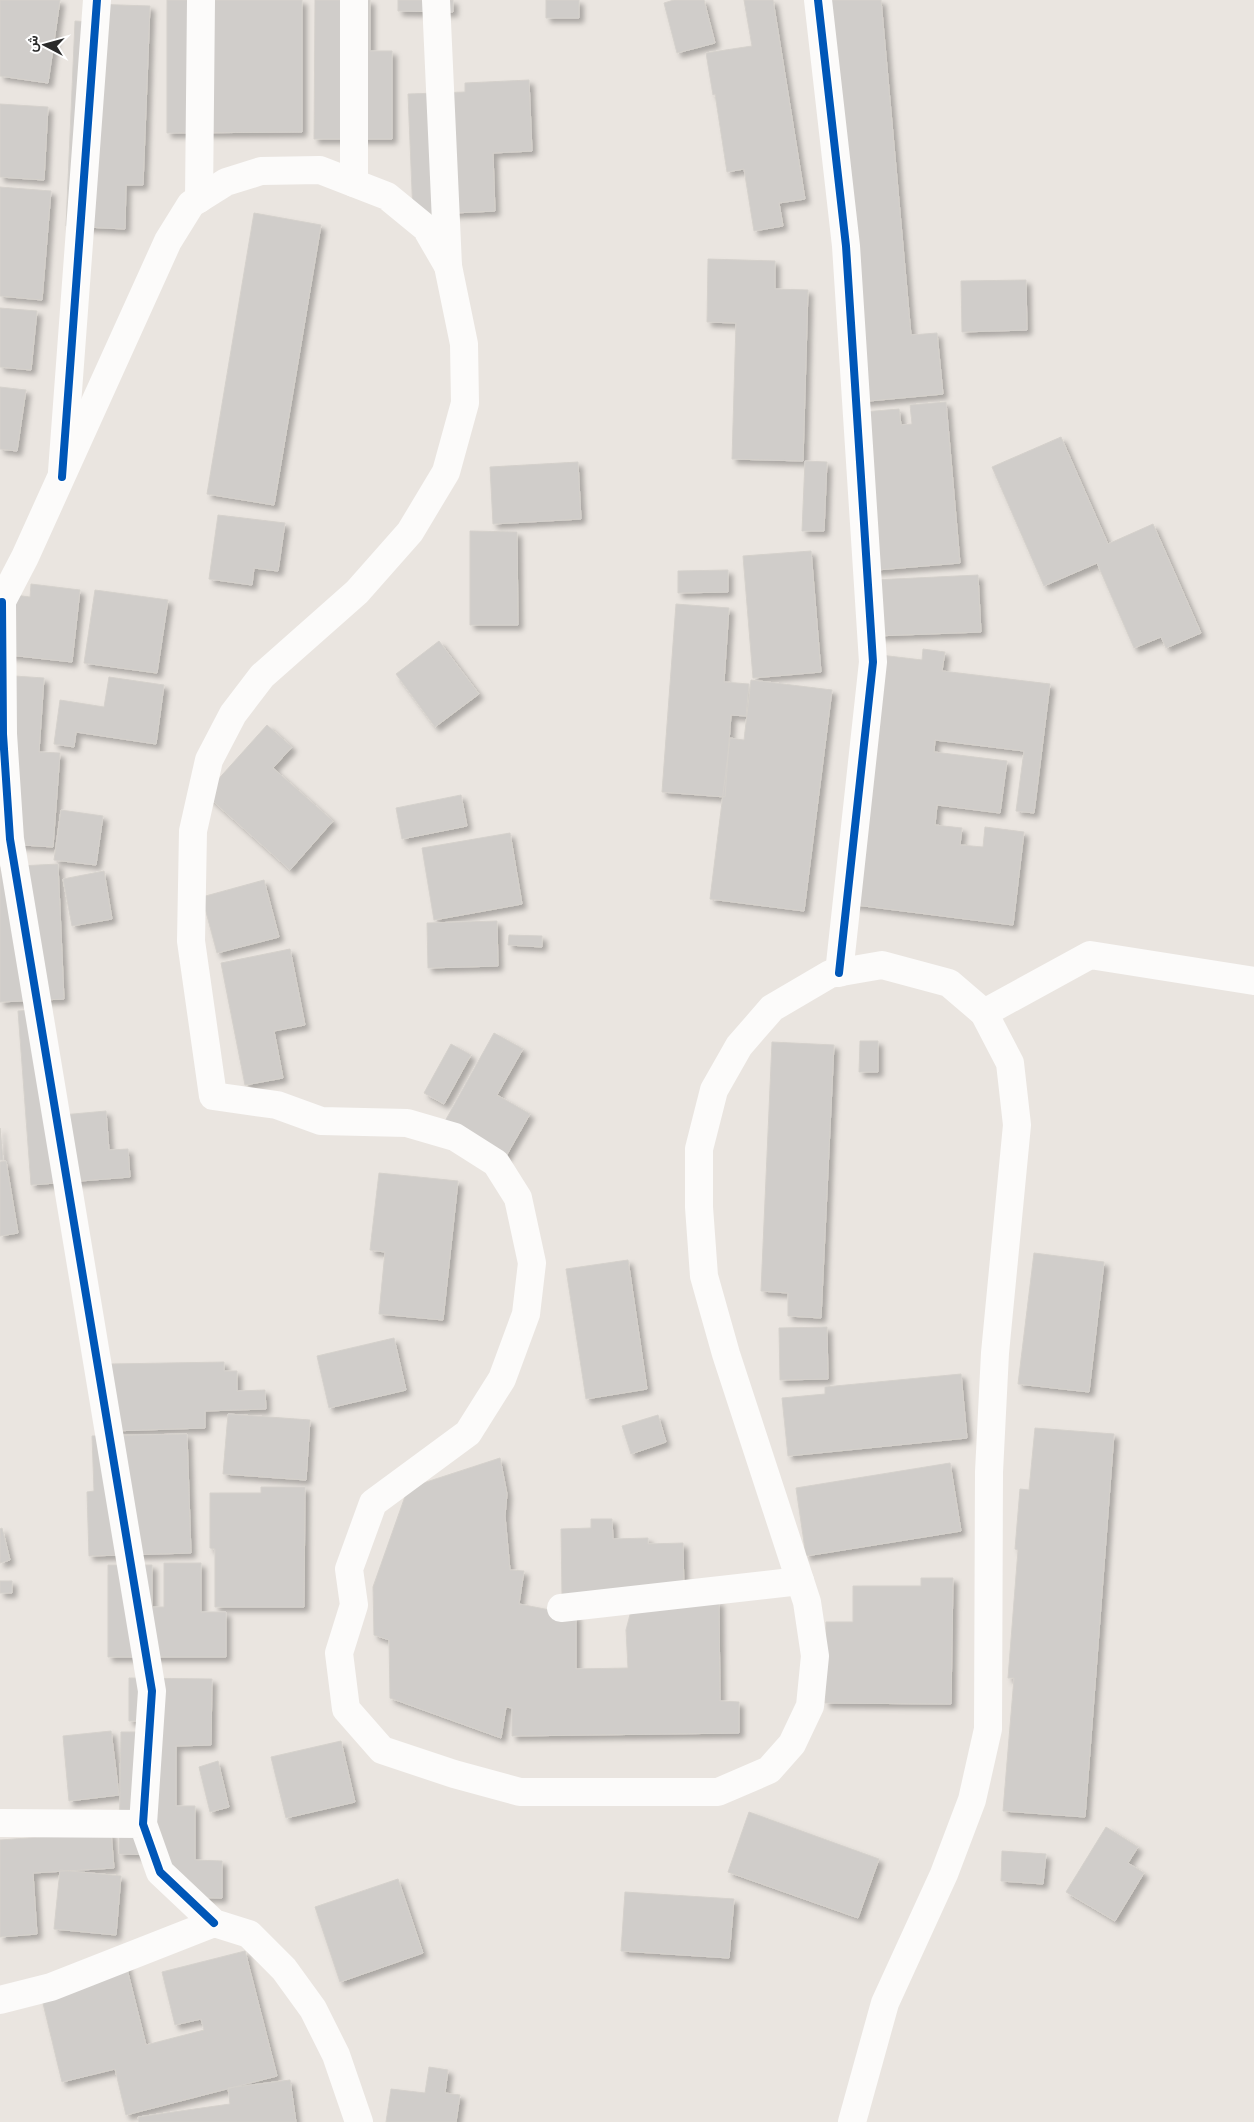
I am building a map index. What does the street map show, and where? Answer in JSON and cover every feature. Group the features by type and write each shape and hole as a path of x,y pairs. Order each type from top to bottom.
{"main road":[{"path":"62,477 97,0"},
{"path":"199,199 201,0"},
{"path":"354,0 354,183"},
{"path":"436,0 448,266 464,344 465,403 446,472 410,532 357,592 262,676 233,714 209,760 193,831 191,941 213,1096 277,1105 321,1121 407,1124 455,1137 496,1163 518,1198 532,1263 526,1314 502,1379 468,1432 373,1503 349,1569 354,1606 339,1653 346,1709 382,1750 454,1774 520,1792 718,1792 769,1770 792,1744 810,1706 815,1656 807,1602 726,1354 704,1276 699,1207 698,1149 714,1090 739,1046 772,1008 830,974 882,965 949,983 984,1012 1010,1063 1017,1125 994,1352 989,1472 988,1729 972,1800 944,1874 885,2003 852,2122"},
{"path":"818,0 846,246 873,662 840,973"},
{"path":"359,2122 336,2055 313,2009 284,1970 249,1934 214,1923 160,1872 143,1824 152,1691 11,914 10,839 5,779 1,603 25,557 62,477 168,241 191,204 226,182 261,171 320,170 387,196 426,228 448,266"},
{"path":"984,1012 1090,956 1254,980"},
{"path":"561,1608 800,1581"},
{"path":"0,1824 143,1824"},
{"path":"0,2000 51,1987 214,1923"}],"building":[{"path":"0,0 60,0 48,83 0,76"},
{"path":"167,0 302,0 302,132 167,133"},
{"path":"315,0 370,0 370,51 392,51 392,139 314,139"},
{"path":"398,0 453,0 453,12 398,11"},
{"path":"546,0 579,0 579,18 546,18"},
{"path":"674,0 704,0 715,43 677,53 664,3"},
{"path":"744,0 773,0 805,199 779,203 783,226 754,231 744,169 727,172 715,94 713,95 706,53 752,46"},
{"path":"814,0 881,0 911,335 937,333 943,394 848,403"},
{"path":"91,4 150,6 143,185 126,185 125,229 66,226 75,21 90,22"},
{"path":"529,80 532,151 493,153 495,211 413,215 408,94 465,92 465,83"},
{"path":"0,104 48,107 44,180 0,177"},
{"path":"0,187 51,191 42,300 0,296"},
{"path":"254,213 321,225 274,505 207,494"},
{"path":"708,259 775,261 775,289 808,290 803,461 732,459 736,323 707,322"},
{"path":"1026,280 1027,330 962,332 961,281"},
{"path":"0,308 37,311 31,370 0,367"},
{"path":"0,387 26,390 17,451 0,449"},
{"path":"946,402 960,563 865,571 851,413 899,409 901,425 912,424 910,405"},
{"path":"1061,437 1108,544 1153,524 1201,633 1166,648 1161,637 1134,648 1097,563 1044,586 992,467"},
{"path":"805,461 827,462 824,531 802,531"},
{"path":"578,462 581,519 493,524 490,467"},
{"path":"218,515 285,523 278,571 254,568 252,585 209,579"},
{"path":"470,531 517,532 518,625 470,625"},
{"path":"811,551 821,672 753,678 743,556"},
{"path":"728,570 728,592 678,593 678,571"},
{"path":"978,575 981,632 875,636 873,580"},
{"path":"31,584 80,590 72,662 0,654 0,593 30,597"},
{"path":"95,590 168,600 157,673 84,663"},
{"path":"676,604 729,608 724,682 749,684 746,716 731,715 725,797 662,792"},
{"path":"439,641 479,694 435,727 396,674"},
{"path":"923,649 945,652 942,671 1050,684 1034,813 1016,811 1024,751 935,740 934,752 1007,761 1000,813 937,805 935,825 962,828 960,845 983,847 985,827 1024,832 1013,925 840,903 872,654 922,660"},
{"path":"0,675 44,678 39,752 60,753 53,847 8,844"},
{"path":"109,677 164,685 156,744 76,732 74,747 54,744 60,700 104,707"},
{"path":"751,680 832,690 804,911 710,899 730,738 744,740"},
{"path":"267,725 292,747 273,768 333,821 290,870 205,794"},
{"path":"461,795 467,826 402,839 396,808"},
{"path":"61,810 103,816 96,865 54,860"},
{"path":"510,833 522,904 434,920 422,848"},
{"path":"58,864 64,999 0,1002 0,867"},
{"path":"104,871 112,919 72,926 63,879"},
{"path":"264,880 279,937 217,953 202,897"},
{"path":"497,921 498,966 428,968 427,923"},
{"path":"509,935 542,936 542,947 508,945"},
{"path":"290,949 305,1025 274,1031 283,1078 245,1085 221,963"},
{"path":"43,1009 51,1116 106,1111 109,1150 128,1149 130,1177 31,1185 18,1011"},
{"path":"494,1033 523,1049 497,1095 530,1114 505,1158 444,1123"},
{"path":"860,1041 878,1041 878,1072 859,1072"},
{"path":"772,1042 834,1045 821,1318 788,1316 788,1293 761,1291"},
{"path":"451,1044 471,1055 444,1104 424,1093"},
{"path":"0,1128 3,1160 0,1160"},
{"path":"6,1161 18,1233 0,1236 0,1162"},
{"path":"379,1173 458,1181 443,1320 379,1314 385,1252 370,1250"},
{"path":"1034,1253 1104,1262 1089,1392 1018,1384"},
{"path":"628,1260 647,1389 586,1399 566,1269"},
{"path":"827,1327 828,1379 780,1380 779,1328"},
{"path":"394,1338 406,1390 329,1408 317,1356"},
{"path":"224,1362 224,1371 237,1371 237,1391 265,1390 266,1409 205,1411 205,1428 111,1431 110,1364"},
{"path":"961,1374 967,1438 788,1456 782,1398 825,1394 825,1387"},
{"path":"228,1414 310,1420 306,1480 223,1474"},
{"path":"658,1415 666,1442 631,1454 622,1426"},
{"path":"1035,1428 1114,1434 1085,1817 1003,1811 1014,1678 1008,1678 1018,1550 1015,1549 1020,1489 1029,1490"},
{"path":"187,1434 191,1553 89,1556 87,1492 94,1491 92,1436"},
{"path":"500,1458 507,1494 505,1516 510,1570 524,1571 519,1604 576,1615 576,1669 628,1668 626,1630 633,1603 719,1601 720,1701 739,1702 739,1733 512,1736 512,1708 506,1707 501,1738 390,1698 389,1640 374,1635 373,1587 408,1488"},
{"path":"950,1463 961,1531 806,1556 796,1488"},
{"path":"261,1487 305,1487 304,1607 215,1607 215,1549 210,1548 210,1493 261,1493"},
{"path":"591,1519 612,1519 613,1539 648,1538 648,1544 683,1543 684,1594 562,1596 561,1529 591,1528"},
{"path":"2,1528 10,1560 0,1563 0,1529"},
{"path":"164,1563 201,1563 201,1612 226,1612 226,1657 108,1657 108,1565 152,1565 152,1607 164,1607"},
{"path":"921,1578 953,1578 951,1704 825,1703 826,1622 853,1622 853,1586 921,1586"},
{"path":"0,1581 12,1581 12,1593 0,1593"},
{"path":"129,1678 212,1679 211,1745 176,1746 176,1806 195,1806 195,1860 222,1861 222,1898 176,1897 161,1855 119,1854 121,1732 162,1732 162,1721 129,1721"},
{"path":"111,1731 119,1795 69,1801 63,1736"},
{"path":"341,1741 355,1802 286,1818 271,1757"},
{"path":"218,1761 229,1807 210,1812 199,1767"},
{"path":"749,1812 879,1859 858,1918 728,1872"},
{"path":"1106,1827 1138,1847 1128,1863 1144,1873 1115,1921 1066,1892"},
{"path":"111,1832 114,1868 33,1873 37,1934 0,1937 0,1840"},
{"path":"1002,1851 1046,1854 1043,1884 1001,1881"},
{"path":"60,1870 121,1876 116,1935 54,1929"},
{"path":"398,1879 423,1953 340,1982 315,1907"},
{"path":"625,1892 734,1899 729,1958 621,1951"},
{"path":"245,1951 277,2076 126,2115 115,2069 62,2082 40,1991 123,1953 146,2045 204,2030 201,2019 175,2025 162,1972"},
{"path":"429,2067 448,2070 445,2093 460,2095 456,2122 386,2122 391,2089 425,2093"},
{"path":"290,2080 296,2122 139,2122 138,2117 230,2104 228,2088"}],"cycle path":[{"path":"62,477 97,0"},
{"path":"818,0 846,246 873,662 839,973"},
{"path":"2,602 3,734 10,839 152,1691 143,1824 160,1872 214,1923"}]}
